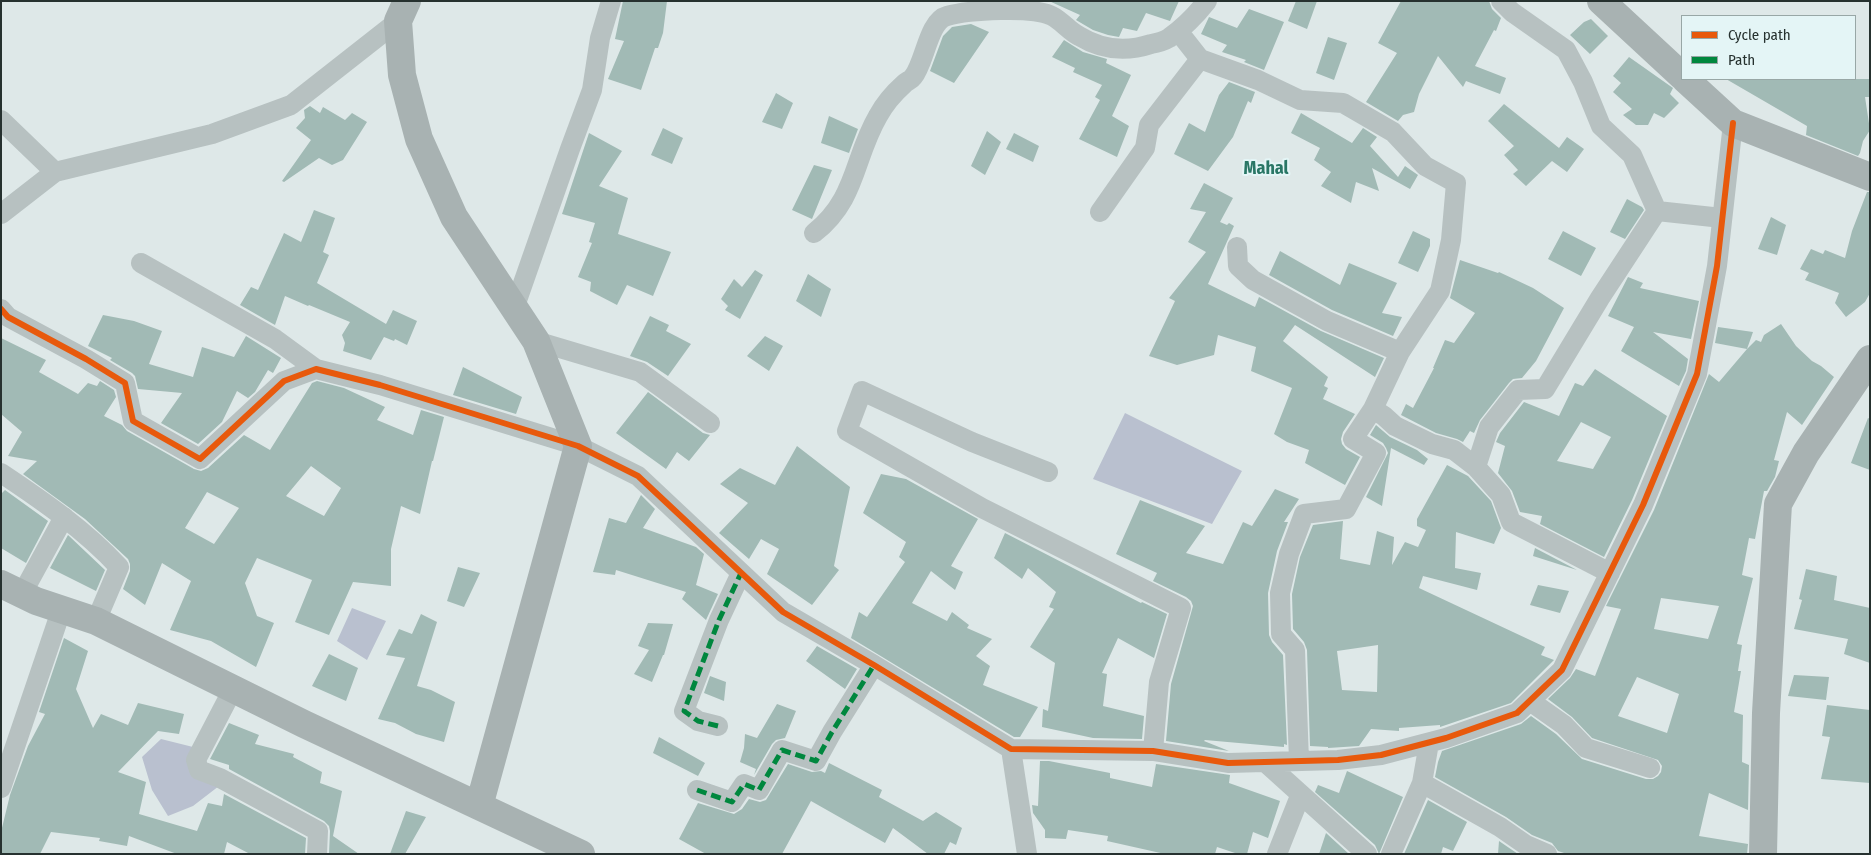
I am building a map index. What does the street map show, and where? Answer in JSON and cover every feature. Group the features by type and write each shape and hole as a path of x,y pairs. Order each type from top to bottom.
{"street":[{"path":"514,308 592,90 600,38 611,1"},
{"path":"814,233 824,226 840,206 854,178 862,150 878,115 903,84 914,76 932,31 945,16 974,11 1027,10 1051,15 1080,37 1112,49 1135,50 1167,39 1194,16 1207,1"},
{"path":"1501,1 1512,12 1566,50 1583,82 1601,126 1632,155 1657,211"},
{"path":"1601,1 1681,75"},
{"path":"403,11 402,75 419,139 454,217 536,341 578,446 479,806"},
{"path":"1,214 55,172 212,134 291,105 403,11"},
{"path":"1178,31 1200,59 1258,80 1300,100 1343,103 1393,132 1425,166 1456,183 1451,240 1440,291 1400,352 1373,409 1353,439 1376,453 1346,508 1304,514 1289,554 1280,593 1281,634 1295,650 1299,761"},
{"path":"1100,212 1144,148 1149,125 1200,59"},
{"path":"1686,80 1733,123 1870,177"},
{"path":"1,120 55,172"},
{"path":"141,263 275,338 316,369 380,385 578,446 638,476 783,612 1011,749 1153,751 1228,763 1338,760 1380,755 1429,743 1517,713 1562,670 1643,505 1697,374 1717,266 1733,123"},
{"path":"1657,211 1722,218"},
{"path":"1476,467 1489,427 1518,390 1546,389 1600,298 1657,211"},
{"path":"1237,247 1238,266 1253,280 1327,321 1400,352"},
{"path":"1,308 8,317 125,383 133,420 200,459 284,381 316,369"},
{"path":"536,341 640,372 710,423"},
{"path":"1763,854 1766,713 1778,504 1806,453 1870,359"},
{"path":"1048,472 972,442 862,391 847,431 982,508 1182,608 1158,682 1153,751"},
{"path":"1373,409 1395,426 1432,444 1454,450 1476,467 1501,495 1511,522 1610,573"},
{"path":"1,473 64,517 107,553 119,567 96,621"},
{"path":"64,517 12,589 61,611 96,621 304,724 479,806 559,849"},
{"path":"718,726 698,721 684,711 719,620 741,573"},
{"path":"1,788 61,611"},
{"path":"697,790 732,802 744,784 759,790 782,750 816,761 874,665"},
{"path":"233,689 196,760 199,770 220,778 318,831 317,854"},
{"path":"1530,701 1564,725 1586,748 1650,768"},
{"path":"1391,854 1422,783 1429,743"},
{"path":"1011,749 1027,854"},
{"path":"1265,762 1300,796 1367,854"},
{"path":"1422,783 1500,827 1526,846 1548,854"},
{"path":"1277,854 1300,796"}],"shaded area":[{"path":"1125,413 1242,471 1212,524 1093,479"},
{"path":"352,608 386,621 367,660 337,641"},
{"path":"161,739 193,747 219,786 193,806 168,816 152,790 142,757"}],"building":[{"path":"623,1 667,1 663,33 658,48 655,48 641,90 608,79 624,41 615,39"},
{"path":"1049,1 1179,1 1170,21 1146,13 1137,31 1123,28 1119,37 1093,30 1076,20 1080,15"},
{"path":"1296,1 1317,1 1307,29 1288,21"},
{"path":"1401,1 1489,1 1492,9 1501,18 1496,31 1494,30 1475,66 1506,78 1500,94 1466,81 1463,87 1438,56 1419,94 1414,112 1403,115 1398,121 1366,102 1397,53 1378,43"},
{"path":"1249,9 1284,22 1264,70 1244,62 1246,60 1222,52 1227,45 1201,34 1209,17 1237,28"},
{"path":"1591,19 1608,36 1590,54 1570,35 1584,22"},
{"path":"971,24 989,32 954,83 930,71 943,36 952,27"},
{"path":"1328,37 1347,43 1334,80 1316,73"},
{"path":"1064,40 1083,52 1107,59 1106,63 1131,75 1112,116 1129,126 1117,157 1079,139 1100,100 1095,97 1102,85 1073,72 1075,68 1052,57"},
{"path":"1629,57 1673,88 1670,94 1679,103 1664,118 1654,113 1648,125 1636,125 1623,115 1632,109 1613,92 1621,83 1613,76"},
{"path":"1870,79 1870,97 1865,97 1870,130 1863,141 1858,156 1806,135 1807,126 1728,80"},
{"path":"1229,82 1255,92 1251,103 1248,101 1233,137 1208,171 1174,154 1189,123 1205,132 1219,95"},
{"path":"776,93 793,103 782,129 762,122"},
{"path":"1504,104 1559,148 1567,137 1584,149 1567,172 1552,161 1526,186 1513,174 1518,170 1504,155 1514,146 1488,121"},
{"path":"310,106 320,113 323,107 345,120 352,113 367,122 343,160 332,165 319,158 284,182 282,181 311,140 296,128 305,118 304,110"},
{"path":"1301,113 1352,143 1363,128 1377,137 1370,146 1398,177 1405,166 1418,175 1410,189 1372,168 1379,191 1356,182 1351,203 1321,186 1331,172 1314,160 1320,148 1291,133"},
{"path":"829,116 858,129 849,153 821,143"},
{"path":"663,128 683,138 672,164 651,155"},
{"path":"987,131 1001,142 985,175 971,166"},
{"path":"589,133 622,151 599,186 628,198 618,234 671,252 653,296 627,285 617,305 590,291 591,282 578,277 592,243 589,242 595,223 562,214"},
{"path":"1014,133 1039,146 1033,162 1006,149"},
{"path":"814,165 832,170 812,219 792,210"},
{"path":"1204,183 1233,198 1220,222 1227,225 1229,223 1234,226 1208,284 1255,307 1259,297 1321,331 1384,358 1375,377 1295,325 1283,341 1328,377 1324,386 1328,388 1323,399 1355,414 1343,432 1341,439 1346,449 1360,457 1345,485 1305,463 1309,450 1287,442 1274,434 1292,388 1251,371 1256,347 1218,335 1214,355 1177,365 1149,356 1175,301 1169,298 1206,252 1188,242 1206,212 1190,209"},
{"path":"1867,192 1870,192 1870,293 1865,302 1846,317 1835,303 1839,293 1805,280 1809,273 1800,269 1811,249 1823,254 1825,250 1845,258 1852,231"},
{"path":"1627,199 1644,210 1625,239 1610,232"},
{"path":"314,210 335,218 323,252 329,255 317,283 386,324 393,310 417,321 407,345 395,339 394,341 384,337 371,360 343,351 345,343 342,335 350,322 285,296 275,325 240,305 251,287 258,290 284,233 301,242"},
{"path":"1771,217 1786,225 1777,255 1758,249"},
{"path":"1413,231 1430,239 1430,246 1418,272 1398,263"},
{"path":"1563,231 1596,248 1581,276 1548,259"},
{"path":"1280,251 1340,285 1349,263 1397,283 1382,313 1402,317 1393,336 1332,310 1269,275"},
{"path":"1460,260 1499,272 1533,288 1564,308 1536,361 1522,378 1513,379 1509,383 1480,420 1474,433 1470,431 1463,442 1436,433 1401,415 1406,404 1413,408 1434,368 1445,340 1454,343 1475,313 1450,298"},
{"path":"755,270 763,275 740,319 725,310 728,306 721,299 734,279 742,287"},
{"path":"808,274 831,289 821,317 796,301"},
{"path":"1628,277 1643,283 1640,288 1699,301 1691,339 1653,332 1688,359 1686,371 1679,386 1621,351 1634,327 1608,316"},
{"path":"103,315 134,321 162,331 149,364 193,377 202,347 234,357 246,336 281,358 273,373 268,370 255,392 248,398 237,391 222,422 198,444 161,423 182,393 138,389 135,376 132,373 110,360 112,358 88,346"},
{"path":"650,316 669,325 666,331 691,344 668,376 647,362 630,356"},
{"path":"1781,324 1796,346 1812,361 1834,377 1802,425 1787,412 1774,460 1779,461 1775,477 1767,491 1764,491 1755,539 1749,538 1742,575 1753,578 1737,644 1742,645 1738,671 1741,671 1734,712 1743,715 1742,762 1749,765 1748,810 1709,793 1699,836 1748,844 1747,854 1567,854 1558,851 1552,843 1532,835 1506,817 1435,777 1438,762 1442,751 1521,724 1531,716 1556,734 1582,759 1646,779 1653,779 1661,772 1662,766 1658,760 1592,738 1572,717 1548,699 1570,678 1576,669 1595,676 1621,609 1606,606 1654,510 1709,374 1719,382 1756,340 1761,342 1764,335","holes":["1661,598 1719,606 1708,639 1654,629","1637,677 1679,694 1667,733 1618,716"]},
{"path":"1718,327 1753,332 1747,349 1715,343"},
{"path":"765,336 783,346 769,371 747,356"},
{"path":"1,338 46,360 39,372 78,394 88,383 97,386 100,381 114,390 116,397 104,416 194,469 201,471 208,468 244,435 270,450 312,383 317,381 344,388 385,407 377,420 413,435 421,410 444,417 420,514 401,506 391,549 391,586 353,582 329,635 295,622 312,580 257,558 245,583 257,616 274,623 256,667 211,641 170,630 191,581 162,563 145,605 123,589 130,571 128,559 85,519 23,474 37,461 8,456 22,432 1,414","holes":["311,466 341,488 324,516 286,496","207,492 239,508 214,544 185,528"]},
{"path":"463,367 522,397 516,414 453,395"},
{"path":"1595,369 1667,416 1632,500 1604,557 1540,524 1542,516 1520,512 1512,491 1498,473 1505,446 1496,442 1500,433 1524,402 1559,416 1575,383 1583,386","holes":["1581,422 1611,437 1593,469 1557,461"]},
{"path":"648,392 703,433 710,435 689,461 677,452 666,469 616,433"},
{"path":"1868,418 1870,419 1870,470 1851,463"},
{"path":"1376,425 1390,437 1417,450 1428,459 1424,465 1391,448 1382,506 1366,497 1388,453 1383,443 1370,435"},
{"path":"797,446 850,487 834,566 839,570 812,605 767,574 779,549 761,539 749,559 719,533 748,503 720,484 740,468 775,485"},
{"path":"1447,465 1468,476 1491,501 1501,528 1494,544 1456,532 1455,568 1481,573 1477,590 1423,576 1419,588 1545,647 1541,655 1554,660 1511,703 1440,727 1440,725 1399,728 1399,731 1371,729 1359,746 1328,748 1310,746 1307,650 1304,642 1293,629 1292,594 1300,557 1313,525 1343,521 1340,559 1370,565 1377,531 1394,537 1392,565 1405,542 1418,547 1426,530 1417,526 1417,519","holes":["1378,645 1377,692 1342,690 1337,651"]},
{"path":"881,474 906,479 978,519 951,566 963,572 955,590 931,571 912,603 947,621 952,612 969,625 967,628 992,639 976,656 990,666 983,685 1038,707 1020,737 1014,737 851,638 859,612 867,617 905,562 899,557 906,542 863,513"},
{"path":"1275,489 1299,499 1284,522 1288,522 1277,551 1268,593 1269,635 1272,642 1283,655 1287,745 1284,744 1284,747 1204,741 1229,751 1166,741 1171,684 1193,606 1186,597 1153,581 1157,573 1116,554 1140,500 1205,526 1186,553 1223,564 1243,522 1252,526"},
{"path":"5,490 48,521 26,563 1,548 1,494"},
{"path":"641,495 655,509 643,528 696,547 704,554 696,585 718,594 706,620 682,599 686,592 616,570 615,575 593,572 609,518 626,523"},
{"path":"1005,533 1141,603 1167,614 1154,658 1118,638 1102,673 1107,674 1103,706 1144,716 1142,739 1093,738 1042,727 1043,709 1048,711 1055,663 1030,647 1054,609 1049,607 1056,592 1028,568 1022,579 994,558"},
{"path":"68,535 105,570 96,591 50,568"},
{"path":"1535,548 1577,570 1533,556"},
{"path":"458,567 480,573 464,607 447,601"},
{"path":"1806,569 1837,576 1834,600 1870,608 1870,663 1844,654 1848,639 1794,629 1802,600 1799,599"},
{"path":"1538,585 1569,591 1560,613 1530,605"},
{"path":"421,614 437,622 417,686 431,690 455,702 444,742 416,734 395,723 378,719 405,658 386,655 399,629 412,634"},
{"path":"648,623 673,624 664,655 652,682 634,674 649,650 638,646"},
{"path":"64,638 88,651 76,689 93,728 101,714 128,725 138,703 184,714 179,734 158,731 118,772 146,782 139,814 197,831 208,803 222,806 224,794 306,838 305,854 250,854 227,842 224,854 177,854 129,836 127,846 99,841 100,838 51,832 40,854 1,854 1,832 10,795 28,746 45,714 39,712"},
{"path":"817,646 857,669 845,689 806,661"},
{"path":"329,654 358,668 346,701 312,686"},
{"path":"1794,675 1829,677 1826,700 1788,696"},
{"path":"710,676 726,682 724,701 704,693"},
{"path":"777,704 796,711 785,738 776,740 772,744 754,775 756,769 740,762 745,734 757,738"},
{"path":"1827,705 1870,710 1870,783 1821,779 1830,737 1822,736"},
{"path":"229,723 259,735 255,744 294,754 293,757 322,772 320,783 342,791 333,836 359,854 329,854 330,831 329,826 324,821 229,769 229,765 210,759"},
{"path":"659,737 705,763 698,776 653,753"},
{"path":"1040,761 1049,761 1110,773 1110,778 1152,787 1156,764 1230,775 1229,783 1280,801 1268,838 1253,832 1247,854 1238,854 1217,847 1215,854 1165,854 1107,841 1108,836 1068,830 1066,839 1045,838 1045,830 1033,813 1032,805 1038,806"},
{"path":"829,763 882,790 879,797 923,821 936,812 962,828 956,845 950,842 944,854 928,854 893,828 885,843 811,801 782,854 706,854 679,839 698,803 734,814 742,809 749,799 760,802 766,800 788,764 812,772 821,771 825,773"},
{"path":"1347,771 1403,797 1379,854 1375,845 1315,792 1318,785 1339,793"},
{"path":"1428,800 1467,822 1453,851 1443,847 1441,854 1404,854"},
{"path":"406,811 426,817 405,854 390,854"},
{"path":"1326,833 1349,854 1319,854"},
{"path":"1499,841 1518,854 1498,854"}],"marked path":[{"path":"718,726 698,721 684,711 719,620 741,573"},
{"path":"697,790 732,802 744,784 759,790 782,750 816,761 874,665"}],"cycle path":[{"path":"1,309 8,317 86,359 125,383 133,421 200,459 284,381 316,369 380,385 578,446 638,476 783,612 1011,749 1153,751 1228,763 1338,760 1381,755 1446,738 1517,713 1562,670 1643,505 1697,374 1717,266 1733,123"}],"district":[{"name":"Mahal","path":"1266,169"}]}
